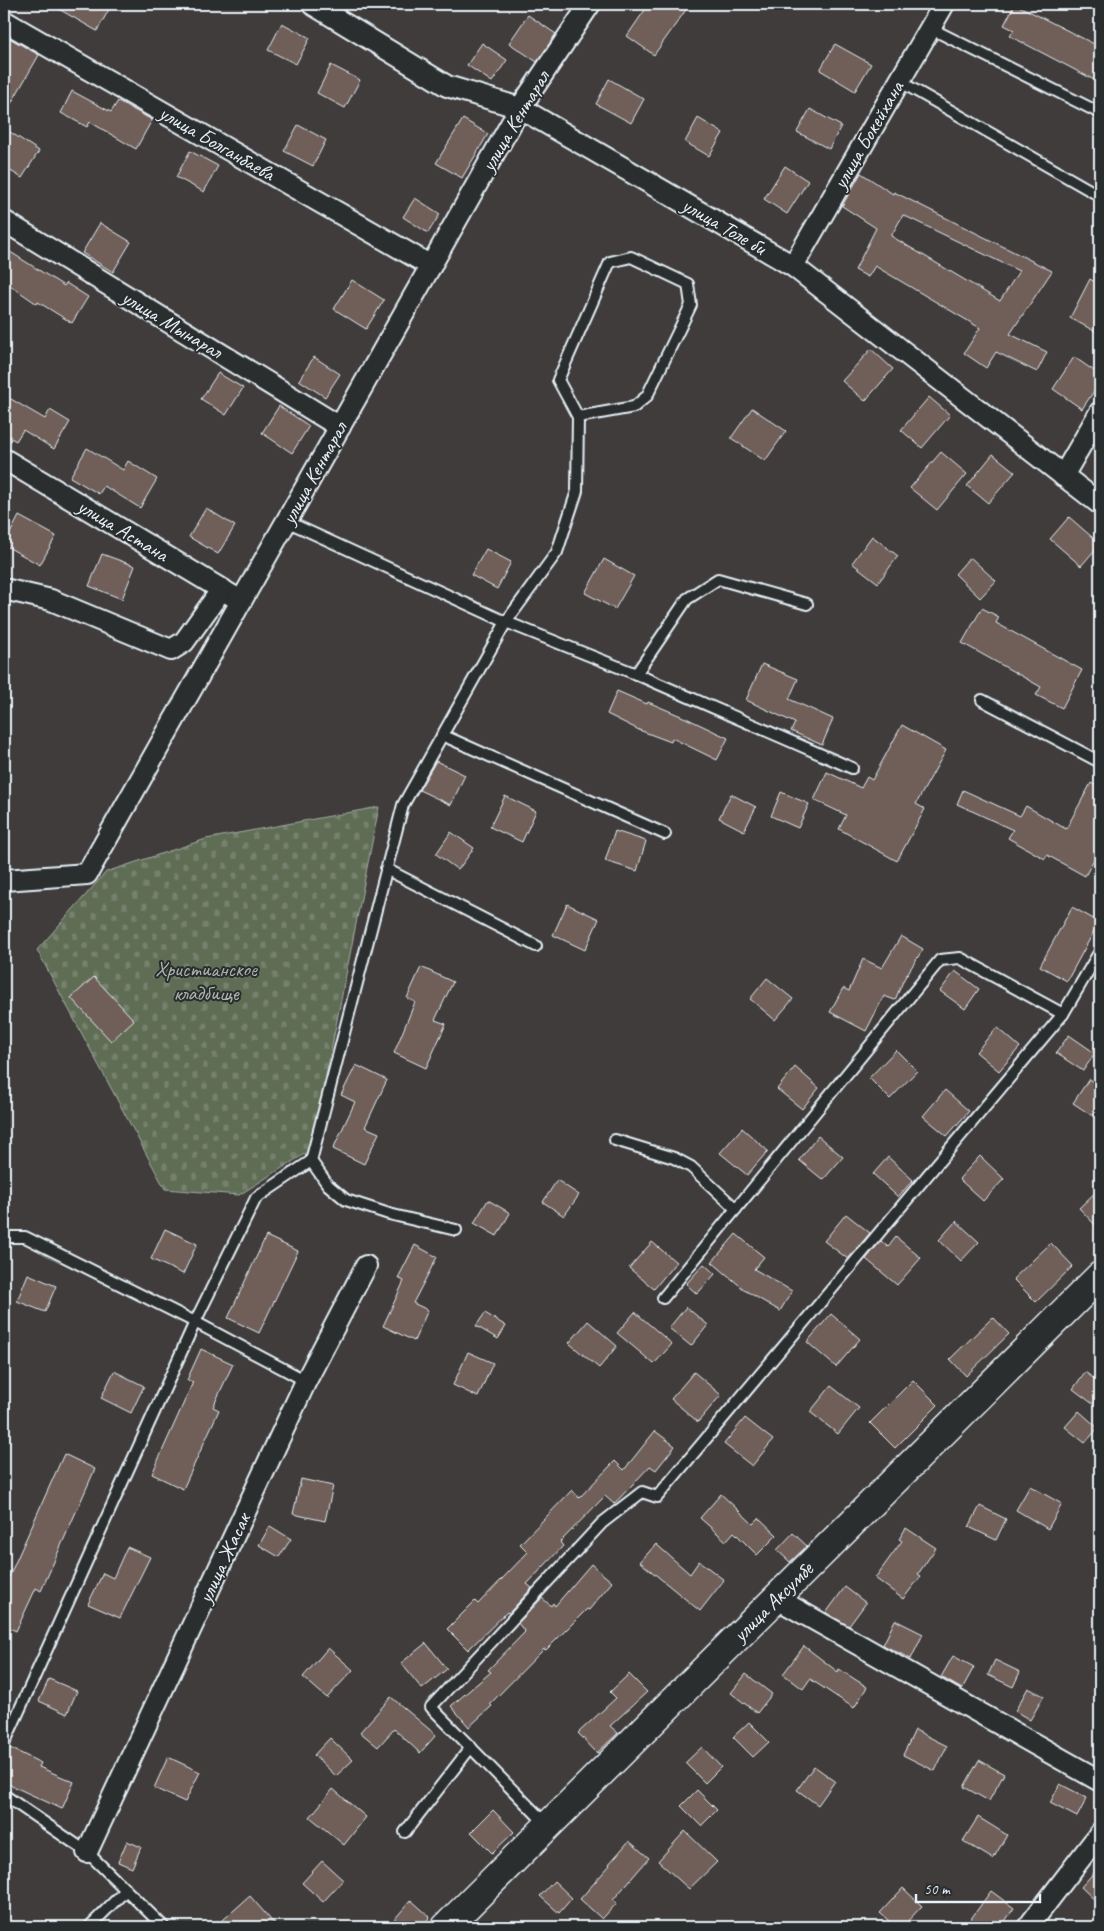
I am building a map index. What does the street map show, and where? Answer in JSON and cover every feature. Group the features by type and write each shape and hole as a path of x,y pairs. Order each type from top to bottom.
{"main road":[{"name":"улица Аксумбе","path":"446,1927 1100,1276"}],"street":[{"name":"улица Толе би","path":"312,4 336,10 448,86 520,108 793,266 1100,504"},
{"name":"улица Кентарал","path":"4,880 87,874 520,108 590,4"},
{"name":"улица Бокейхана","path":"793,266 944,4"},
{"name":"улица Болганбаева","path":"4,21 431,266"},
{"name":"улица Мынарал","path":"4,221 340,427"},
{"path":"1063,476 1100,412"},
{"name":"улица Астана","path":"4,459 241,601"},
{"path":"4,589 51,600 171,650 184,642 222,589"},
{"name":"улица Жасак","path":"87,1852 306,1381 366,1266"},
{"path":"776,1598 1100,1781"},
{"path":"1028,1927 1100,1833"}],"lane":[{"path":"930,28 1100,113"},
{"path":"899,81 1100,196"},
{"path":"4,1744 195,1322 256,1198 311,1161 403,805 506,622 557,552 577,492 578,417 558,380 610,262 631,256 688,284 691,305 647,396 634,408 578,417"},
{"path":"286,521 506,622 636,674 852,768"},
{"path":"636,674 687,599 718,578 806,604"},
{"path":"982,700 1100,762"},
{"path":"442,735 665,834"},
{"path":"386,869 536,946"},
{"path":"548,1826 431,1707 602,1523 642,1492 657,1497 1063,1014 1100,951"},
{"path":"663,1298 940,960 960,958 1063,1014"},
{"path":"615,1140 674,1158 692,1167 736,1209"},
{"path":"311,1161 328,1185 346,1200 389,1214 456,1230"},
{"path":"4,1237 25,1237 195,1322 306,1381"},
{"path":"406,1832 471,1747"},
{"path":"4,1795 87,1852 164,1927"},
{"path":"88,1927 126,1890"}],"green space":[{"name":"Христианское кладбище","path":"379,807 314,1137 306,1153 239,1195 165,1189 37,950 106,872 206,839"}],"building":[{"path":"50,4 112,4 97,31"},
{"path":"649,4 690,4 654,55 627,36"},
{"path":"1015,4 1100,47 1100,83 1010,36 1014,30 1004,25"},
{"path":"528,15 556,34 537,62 509,43"},
{"path":"282,23 310,38 296,64 268,50"},
{"path":"4,35 39,55 4,116"},
{"path":"482,43 507,60 492,82 467,65"},
{"path":"835,44 871,64 855,91 820,70"},
{"path":"331,65 360,80 345,108 317,93"},
{"path":"609,79 644,99 631,123 596,104"},
{"path":"72,91 111,112 118,101 152,120 136,149 90,122 87,127 61,113"},
{"path":"810,109 841,126 829,149 797,132"},
{"path":"698,118 723,133 709,156 685,142"},
{"path":"463,119 488,134 462,178 436,163"},
{"path":"298,125 326,140 313,166 284,151"},
{"path":"4,128 39,151 22,178 4,167"},
{"path":"190,151 218,166 204,192 176,177"},
{"path":"785,166 808,181 787,214 764,199"},
{"path":"861,173 893,194 894,192 1052,271 1010,334 1047,352 1037,372 996,352 986,368 964,353 980,328 875,266 868,277 855,270 876,228 842,206","holes":["903,215 1019,271 1000,301 891,236"]},
{"path":"415,198 440,214 428,233 403,217"},
{"path":"100,223 131,242 113,272 82,253"},
{"path":"4,248 64,286 66,283 88,297 72,323 38,302 37,304 4,281"},
{"path":"1090,279 1100,285 1100,334 1070,318"},
{"path":"352,280 384,300 366,329 334,309"},
{"path":"871,349 893,369 865,401 842,381"},
{"path":"314,357 340,374 325,397 299,380"},
{"path":"1074,357 1100,375 1100,382 1082,409 1053,389"},
{"path":"218,373 243,388 226,415 201,399"},
{"path":"4,395 45,419 50,410 70,422 54,449 23,430 16,441 4,434"},
{"path":"929,397 950,415 922,448 901,430"},
{"path":"279,406 309,426 292,453 262,433"},
{"path":"752,408 786,431 765,461 731,438"},
{"path":"87,448 123,470 128,461 157,479 140,508 104,486 99,494 70,477"},
{"path":"941,452 967,474 937,510 910,488"},
{"path":"993,454 1015,472 988,503 967,486"},
{"path":"206,508 235,526 218,554 189,537"},
{"path":"19,516 56,536 40,565 4,545"},
{"path":"1069,517 1100,544 1081,566 1050,539"},
{"path":"872,536 898,556 878,583 852,563"},
{"path":"486,549 511,562 497,589 471,575"},
{"path":"102,554 135,566 122,599 89,586"},
{"path":"970,557 996,581 980,598 955,574"},
{"path":"604,559 634,576 615,609 585,593"},
{"path":"982,608 999,617 996,623 1082,670 1062,708 1036,695 1041,687 962,643"},
{"path":"762,664 798,679 789,699 833,719 822,745 791,731 795,723 746,700"},
{"path":"617,691 647,704 648,702 728,738 717,760 672,738 671,742 639,730 607,714"},
{"path":"902,725 946,750 916,804 925,809 897,861 839,829 846,815 814,800 827,772 861,788 867,777 872,780"},
{"path":"436,761 465,775 451,805 419,790"},
{"path":"1091,783 1100,788 1100,848 1085,876 1047,855 1045,859 1008,838 1013,830 957,804 963,790 1020,816 1026,806 1066,829"},
{"path":"781,792 809,804 798,828 771,816"},
{"path":"731,794 756,807 744,831 719,818"},
{"path":"505,796 536,811 522,842 490,827"},
{"path":"615,831 646,841 637,871 605,861"},
{"path":"451,832 474,848 458,870 436,854"},
{"path":"567,904 599,919 585,950 553,935"},
{"path":"1072,907 1099,922 1067,981 1040,966"},
{"path":"901,936 923,949 904,979 895,1000 884,996 866,1031 830,1012 843,988 849,991 863,959 882,968"},
{"path":"421,967 453,982 435,1020 446,1024 426,1068 394,1053 415,1002 407,998"},
{"path":"955,971 979,989 965,1009 940,991"},
{"path":"94,977 134,1020 111,1041 71,998"},
{"path":"767,978 793,999 775,1020 750,999"},
{"path":"997,1027 1020,1047 999,1071 976,1052"},
{"path":"1069,1035 1095,1053 1083,1071 1056,1053"},
{"path":"896,1050 917,1071 890,1099 869,1078"},
{"path":"356,1065 387,1080 365,1127 379,1133 364,1164 333,1149 355,1102 341,1095"},
{"path":"795,1067 819,1088 802,1109 777,1089"},
{"path":"1089,1079 1100,1087 1100,1121 1073,1103"},
{"path":"945,1090 969,1111 947,1136 923,1116"},
{"path":"742,1128 768,1151 747,1175 720,1153"},
{"path":"818,1136 843,1157 823,1180 799,1160"},
{"path":"980,1156 1004,1179 983,1201 959,1179"},
{"path":"888,1157 913,1180 898,1197 873,1174"},
{"path":"557,1180 579,1195 564,1216 543,1202"},
{"path":"1100,1188 1100,1230 1079,1208"},
{"path":"488,1200 510,1213 497,1236 474,1223"},
{"path":"846,1214 870,1233 848,1259 824,1241"},
{"path":"956,1221 979,1242 961,1261 939,1240"},
{"path":"165,1229 197,1244 183,1274 151,1259"},
{"path":"736,1234 764,1257 754,1269 792,1291 780,1311 746,1291 712,1262"},
{"path":"266,1236 298,1251 259,1333 228,1318"},
{"path":"896,1237 921,1258 897,1285 866,1259 881,1241 888,1247"},
{"path":"652,1242 676,1262 654,1289 629,1268"},
{"path":"1051,1243 1073,1266 1036,1302 1013,1279"},
{"path":"415,1245 437,1257 413,1303 428,1310 414,1341 383,1326 404,1281 398,1278"},
{"path":"704,1264 715,1274 697,1294 686,1284"},
{"path":"28,1274 56,1286 45,1312 17,1301"},
{"path":"686,1307 708,1325 691,1346 669,1328"},
{"path":"635,1312 672,1344 654,1364 617,1333"},
{"path":"485,1313 506,1326 498,1339 476,1326"},
{"path":"831,1314 860,1339 836,1367 807,1342"},
{"path":"993,1317 1009,1334 966,1376 950,1359"},
{"path":"588,1321 617,1346 599,1368 569,1343"},
{"path":"201,1349 233,1364 213,1407 219,1410 183,1489 152,1474 193,1382 187,1380"},
{"path":"468,1352 493,1363 478,1397 453,1385"},
{"path":"114,1371 144,1386 131,1413 101,1398"},
{"path":"694,1372 721,1395 698,1422 671,1399"},
{"path":"1085,1372 1100,1383 1100,1394 1093,1404 1073,1389"},
{"path":"913,1380 938,1405 895,1448 870,1423"},
{"path":"831,1386 859,1408 838,1434 810,1412"},
{"path":"1079,1411 1098,1428 1085,1443 1065,1427"},
{"path":"745,1418 773,1440 752,1466 724,1444"},
{"path":"655,1431 675,1446 656,1470 650,1466 614,1504 605,1496 560,1542 563,1546 527,1584 532,1588 509,1613 507,1612 468,1650 447,1629 475,1601 478,1604 528,1552 520,1544 572,1490 579,1498 615,1461 624,1470"},
{"path":"64,1454 95,1469 41,1591 36,1588 16,1631 4,1625 4,1588"},
{"path":"301,1479 333,1486 325,1521 293,1514"},
{"path":"1030,1486 1062,1504 1048,1529 1016,1510"},
{"path":"721,1494 753,1524 759,1518 777,1535 757,1555 734,1532 726,1541 700,1518"},
{"path":"980,1506 1006,1519 996,1540 969,1527"},
{"path":"270,1526 291,1539 279,1557 259,1545"},
{"path":"906,1528 936,1548 918,1574 921,1576 903,1599 875,1578 902,1541 899,1539"},
{"path":"793,1533 807,1546 790,1562 777,1550"},
{"path":"656,1544 690,1574 699,1561 724,1580 700,1611 640,1562"},
{"path":"127,1547 150,1557 120,1618 88,1604 103,1573 113,1578"},
{"path":"591,1564 612,1582 589,1610 587,1609 546,1650 544,1649 490,1704 492,1706 469,1727 451,1706 491,1672 488,1670 525,1632 518,1623 542,1598 551,1606 553,1603 555,1606"},
{"path":"845,1587 866,1603 849,1626 826,1613"},
{"path":"895,1620 923,1634 911,1659 883,1645"},
{"path":"426,1643 447,1669 422,1689 401,1663"},
{"path":"804,1646 838,1672 839,1669 867,1687 854,1708 810,1679 803,1689 783,1674"},
{"path":"328,1648 353,1670 327,1698 303,1677"},
{"path":"953,1656 974,1667 962,1689 941,1677"},
{"path":"995,1660 1020,1672 1013,1687 988,1675"},
{"path":"629,1674 647,1692 610,1726 618,1733 597,1753 578,1733 616,1698 610,1692"},
{"path":"746,1674 772,1694 757,1713 731,1693"},
{"path":"49,1679 77,1691 67,1714 39,1701"},
{"path":"1028,1688 1044,1696 1030,1720 1015,1711"},
{"path":"391,1697 436,1735 420,1753 394,1729 378,1747 360,1732"},
{"path":"749,1722 769,1742 753,1757 733,1737"},
{"path":"915,1730 947,1746 935,1771 903,1755"},
{"path":"330,1738 353,1760 336,1776 314,1755"},
{"path":"702,1747 721,1767 705,1783 685,1763"},
{"path":"10,1748 41,1763 39,1767 74,1782 62,1809 4,1782 4,1760"},
{"path":"168,1757 200,1772 185,1802 154,1788"},
{"path":"979,1760 1004,1774 989,1801 964,1787"},
{"path":"814,1766 835,1781 818,1805 797,1790"},
{"path":"1060,1784 1087,1798 1077,1817 1050,1803"},
{"path":"333,1789 366,1817 344,1845 310,1817"},
{"path":"697,1790 717,1810 701,1826 681,1806"},
{"path":"493,1810 514,1832 492,1853 471,1832"},
{"path":"978,1817 1007,1835 993,1859 963,1841"},
{"path":"685,1831 717,1862 689,1889 658,1861"},
{"path":"127,1841 141,1847 132,1868 118,1862"},
{"path":"629,1841 649,1858 613,1900 617,1903 602,1919 580,1899"},
{"path":"322,1861 343,1880 323,1902 302,1883"},
{"path":"1100,1866 1100,1905 1081,1887"},
{"path":"554,1881 572,1898 559,1913 540,1896"},
{"path":"903,1888 922,1906 902,1927 896,1927 880,1913"},
{"path":"991,1891 1014,1908 1001,1927 965,1927"},
{"path":"250,1896 277,1927 215,1927"},
{"path":"411,1900 430,1917 421,1927 400,1927 393,1921"}]}
